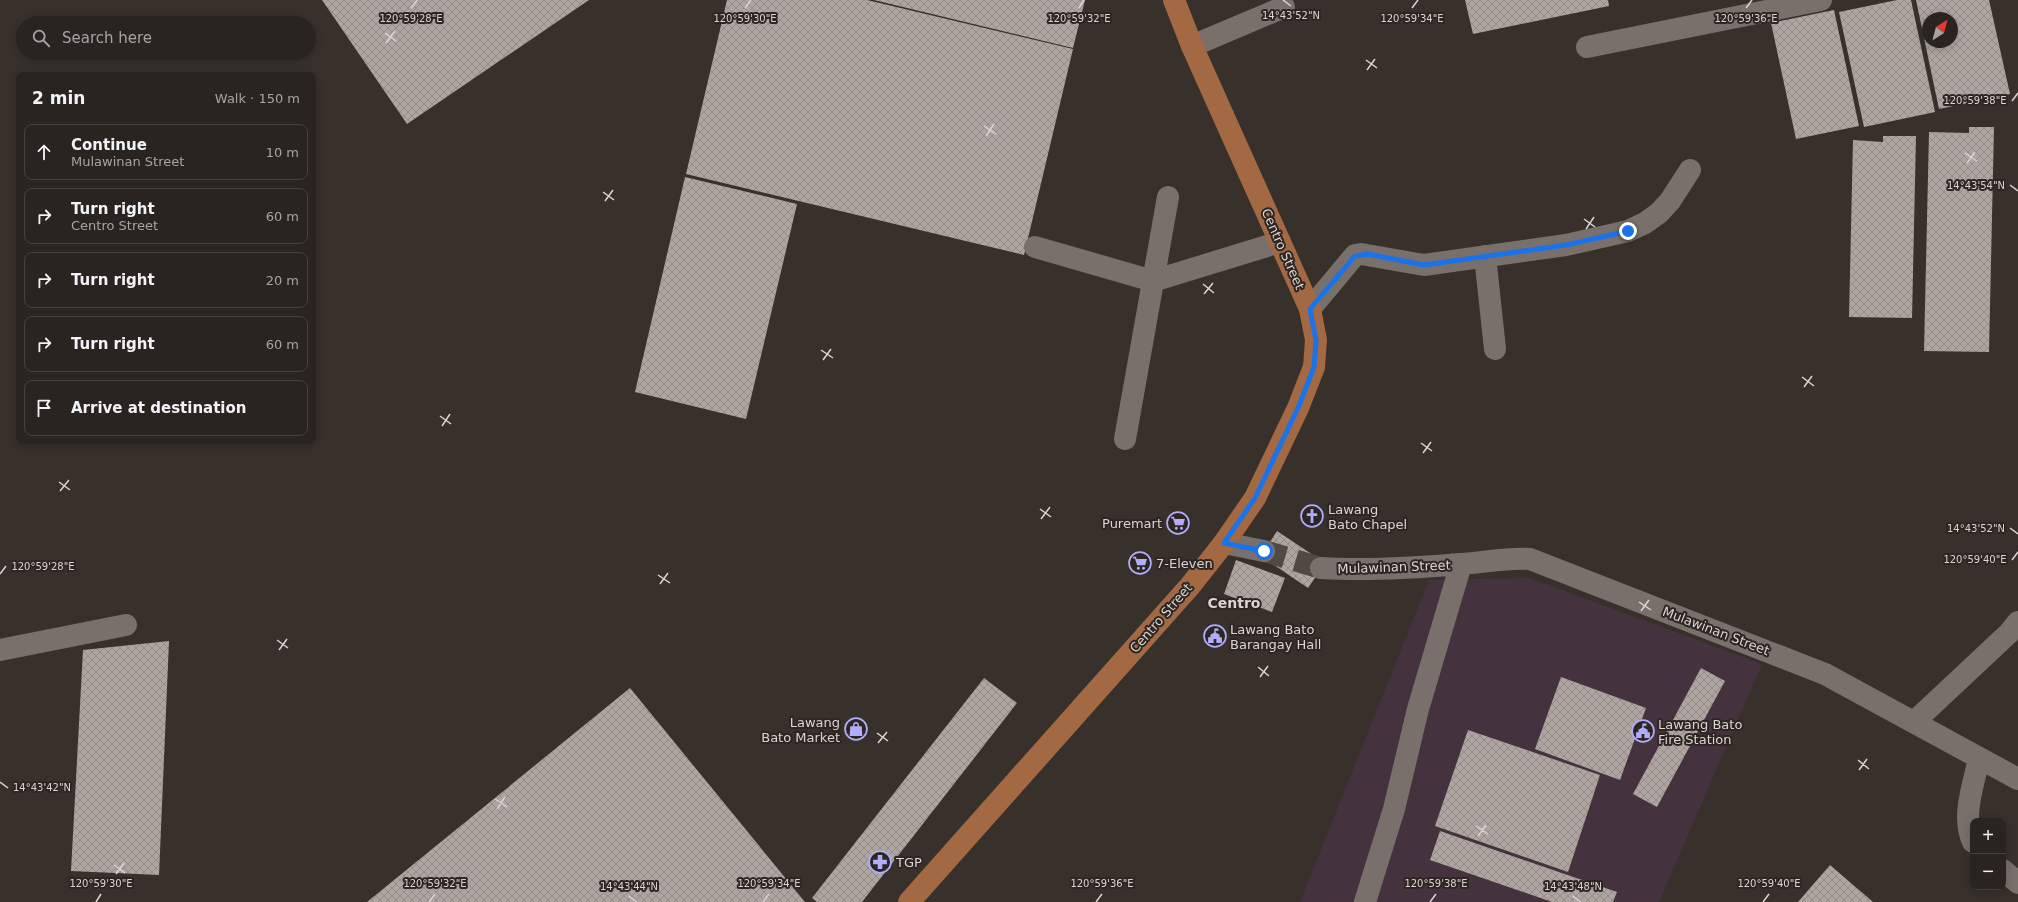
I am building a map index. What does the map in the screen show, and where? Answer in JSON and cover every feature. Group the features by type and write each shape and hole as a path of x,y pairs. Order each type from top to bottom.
{"main road":[{"name":"Centro Street","path":"909,902 1190,586 1224,543 1255,498 1298,408 1314,367 1316,340 1310,309 1192,46 1174,0"}],"street":[{"path":"1587,47 1821,0"},
{"path":"1192,46 1284,7"},
{"path":"1310,309 1355,256 1368,254 1424,265 1566,245 1628,231 1646,223 1659,213 1670,201 1690,170"},
{"path":"1125,439 1168,197"},
{"path":"1036,247 1153,281 1280,242"},
{"path":"1485,256 1495,349"},
{"path":"1224,543 1264,551"},
{"name":"Mulawinan Street","path":"1321,568 1351,570 1461,564 1515,558 1530,559 1825,674 2018,779"},
{"path":"1365,902 1394,809 1418,709 1461,564"},
{"path":"1914,722 2009,633 2018,622"},
{"path":"0,650 126,625"},
{"path":"1970,831 1968,824 1969,811 1979,758"},
{"path":"2006,873 2018,883"}],"shaded area":[{"path":"1529,578 1762,664 1659,902 1300,902 1429,580"}],"building":[{"path":"322,0 589,0 407,124"},
{"path":"727,0 867,0 1073,49 1024,255 686,174"},
{"path":"874,0 1085,0 1073,48"},
{"path":"1465,0 1608,0 1609,6 1473,34"},
{"path":"1897,0 1911,0 1935,112 1864,127 1839,12"},
{"path":"1916,0 1989,0 2010,94 1939,109 1926,48 1958,48 1958,12 1922,12 1922,28"},
{"path":"1834,10 1859,126 1796,139 1771,23"},
{"path":"1969,127 1994,127 1989,352 1924,351 1929,132 1969,133"},
{"path":"1883,136 1916,136 1912,318 1849,317 1853,140 1883,142"},
{"path":"685,177 797,204 746,419 635,392"},
{"path":"1277,531 1325,563 1308,588 1261,556"},
{"path":"1236,560 1285,578 1272,612 1224,594"},
{"path":"169,641 159,875 71,871 83,650"},
{"path":"1701,668 1725,681 1657,807 1633,794"},
{"path":"1561,677 1646,708 1620,780 1535,749"},
{"path":"984,678 1017,703 862,902 817,902 812,898"},
{"path":"630,688 805,902 367,902"},
{"path":"1468,730 1600,775 1568,872 1435,826"},
{"path":"1440,831 1617,892 1613,902 1552,902 1430,860"},
{"path":"1830,865 1873,902 1798,902"}],"tunnel":[{"path":"1264,551 1321,568"}],"place":[{"name":"Lawang Bato Chapel","path":"1312,516"},
{"name":"Puremart","path":"1178,523"},
{"name":"7-Eleven","path":"1140,563"},
{"name":"Lawang Bato Barangay Hall","path":"1215,636"},
{"name":"Lawang Bato Market","path":"856,729"},
{"name":"Lawang Bato Fire Station","path":"1643,731"},
{"name":"TGP","path":"880,862"}],"district":[{"name":"Centro","path":"1234,603"}],"route":[{"path":"1264,551 1224,543 1255,498 1298,408 1314,367 1316,340 1310,309 1355,256 1368,254 1424,265 1566,245 1628,231"}]}
